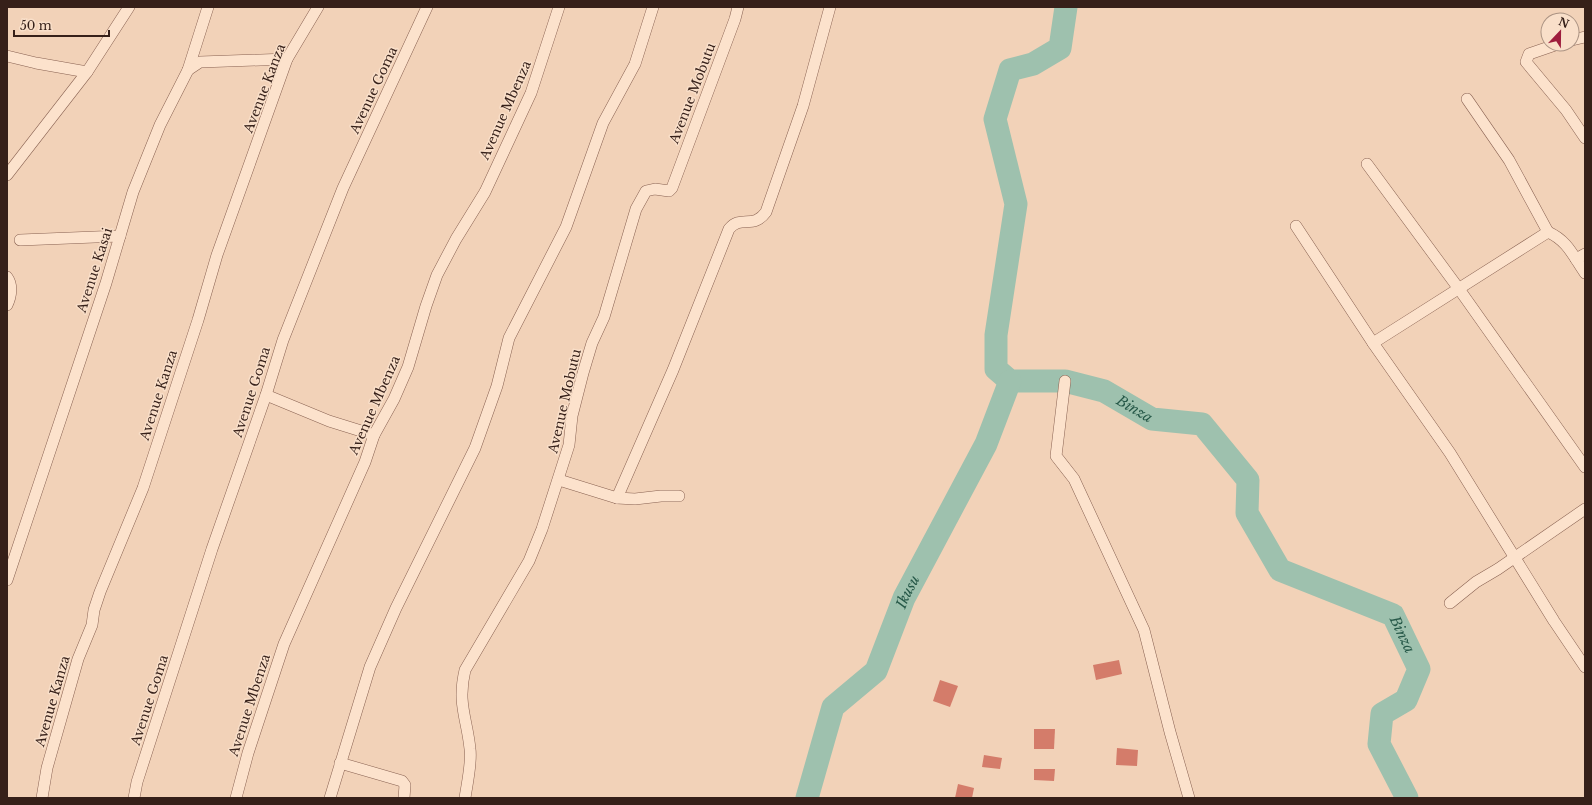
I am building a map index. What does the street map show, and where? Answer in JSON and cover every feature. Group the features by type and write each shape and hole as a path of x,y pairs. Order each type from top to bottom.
{"street":[{"path":"7,175 87,72 129,7"},
{"name":"Avenue Kasai","path":"7,580 120,236 133,192 160,125 188,70 208,7"},
{"name":"Avenue Kanza","path":"42,798 46,768 78,660 92,625 94,610 143,488 198,320 217,256 288,59 318,7"},
{"name":"Avenue Goma","path":"134,798 212,549 266,395 283,340 343,188 427,7"},
{"name":"Avenue Mbenza","path":"236,798 248,753 284,644 364,462 374,435 394,399 408,367 437,275 456,239 485,192 531,92 559,7"},
{"path":"330,798 370,667 396,608 475,448 497,386 509,338 566,228 603,123 635,64 653,7"},
{"name":"Avenue Mobutu","path":"465,798 470,750 462,704 462,683 465,670 529,561 569,445 572,416 583,373 592,343 604,317 636,209 646,191 655,189 669,191 672,188 735,19 738,7"},
{"path":"617,498 673,370 729,229 733,224 739,222 754,222 761,219 766,212 803,106 830,7"},
{"path":"1540,50 1529,54 1526,58 1526,62 1566,110 1585,138"},
{"path":"7,56 87,72"},
{"path":"188,70 200,62 288,59"},
{"path":"1467,99 1509,160 1548,232 1562,240 1580,257 1585,273"},
{"path":"1368,164 1459,288 1585,467"},
{"path":"1296,226 1373,343 1450,453 1516,557 1554,621 1585,667"},
{"path":"1373,343 1548,232"},
{"path":"20,240 120,236"},
{"path":"7,277 10,281 11,291 7,305"},
{"path":"1065,381 1056,456 1074,479 1144,630 1170,732 1189,798"},
{"path":"266,395 328,422 374,435"},
{"path":"558,480 617,498 678,496"},
{"path":"1450,603 1476,582 1516,557 1585,509"},
{"path":"340,763 402,781 405,785 404,798"}],"building":[{"path":"1119,660 1122,674 1096,680 1093,665"},
{"path":"940,680 958,686 950,707 933,701"},
{"path":"1034,729 1055,729 1054,749 1034,749"},
{"path":"1117,748 1138,750 1137,766 1116,765"},
{"path":"984,755 1002,758 1000,769 982,767"},
{"path":"1034,769 1055,769 1054,781 1034,780"},
{"path":"958,784 974,788 972,798 955,798"}],"waterway":[{"name":"Binza","path":"1066,7 1060,48 1033,64 1010,70 995,119 1016,204 996,335 996,369 1010,381 1065,381 1104,391 1152,419 1202,424 1248,480 1247,513 1280,570 1393,615 1419,669 1406,700 1382,714 1379,744 1407,798"},
{"name":"Ikusu","path":"807,798 833,707 876,671 904,598 986,444 1010,381"}]}
